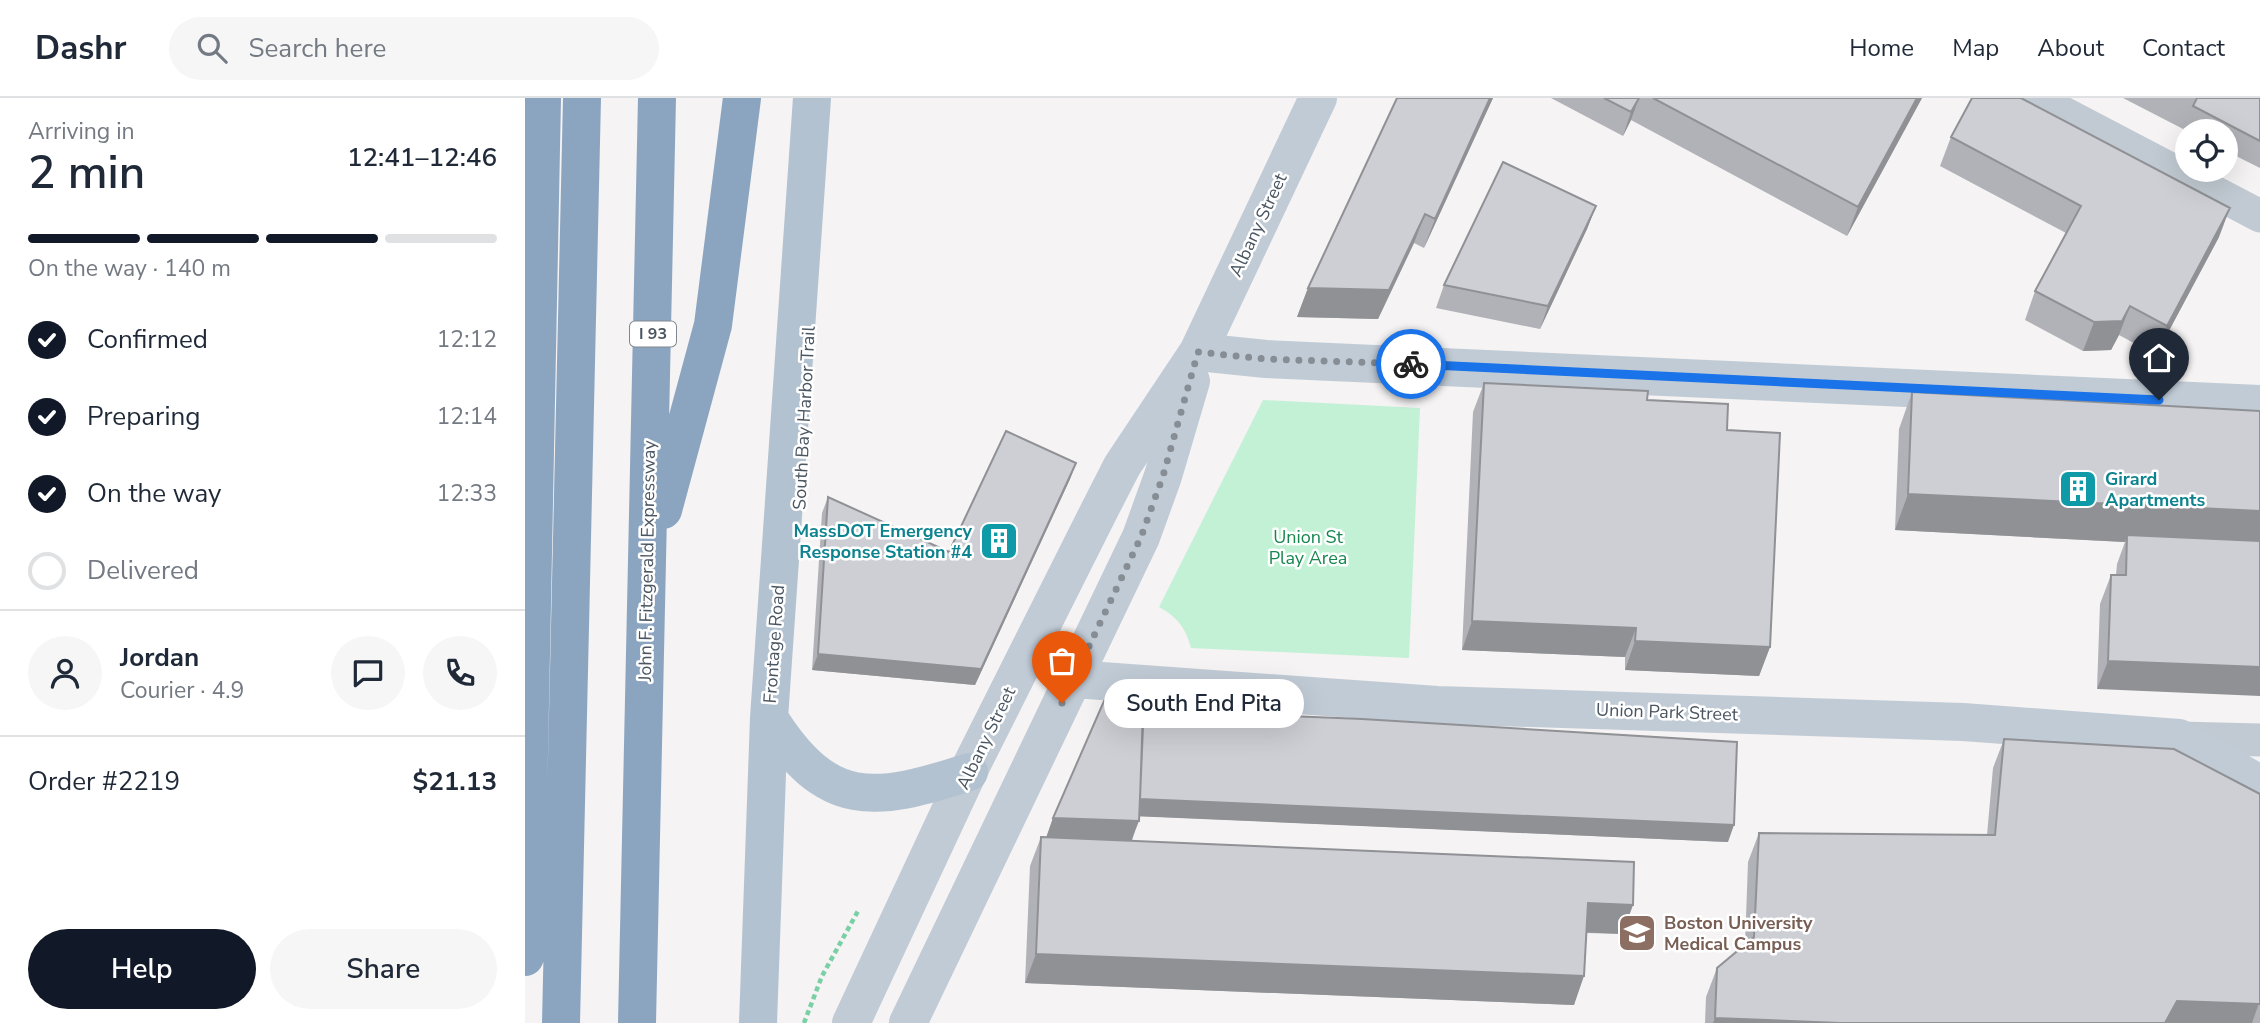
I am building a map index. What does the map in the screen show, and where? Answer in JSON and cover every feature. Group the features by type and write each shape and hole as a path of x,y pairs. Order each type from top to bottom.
{"highway":[{"path":"525,956 542,98"},
{"path":"561,1023 582,98"},
{"name":"John F. Fitzgerald Expressway","path":"637,1023 657,98"},
{"path":"647,569 713,325 742,98"}],"main road":[{"name":"Frontage Road","path":"758,1023 769,718 812,98"},
{"name":"Albany Street","path":"851,1023 969,772 1122,466 1198,352 1318,98"},
{"path":"1198,352 1266,359 2260,404"},
{"name":"Albany Street","path":"908,1023 1141,537 1163,476 1198,352"},
{"name":"Union Park Street","path":"1074,679 1437,705 1963,722 2179,738"},
{"path":"769,718 798,760 834,785 854,792 894,793 969,772"},
{"path":"2179,738 2260,784"}],"street":[{"path":"2035,98 2260,216"},
{"name":"Union Park Street","path":"2179,738 2260,740"}],"green space":[{"name":"Union St Play Area","path":"1263,400 1420,408 1409,658 1191,648 1180,624 1159,607"}],"building":[{"path":"1397,98 1490,98 1435,219 1425,214 1389,290 1308,288"},
{"path":"1604,98 1639,98 1631,112"},
{"path":"1653,98 1917,98 1858,207"},
{"path":"1972,98 2021,98 2175,179 2175,182 2181,182 2230,208 2167,326 2130,306 2122,321 2094,322 2035,291 2081,206 1951,137"},
{"path":"2197,98 2260,98 2260,141 2238,130 2238,119 2218,119 2193,106"},
{"path":"1503,162 1596,206 1548,306 1444,285"},
{"path":"1484,383 1648,391 1647,400 1728,404 1727,430 1780,433 1770,647 1635,641 1636,628 1472,621"},
{"name":"Girard Apartments","path":"1912,392 2260,411 2260,511 1908,494"},
{"name":"MassDOT Emergency Response Station #4","path":"1006,431 1076,463 981,669 818,654 828,497 949,552"},
{"path":"2127,535 2260,541 2260,667 2108,661 2111,575 2126,575"},
{"path":"1104,701 1144,703 1139,821 1053,818"},
{"path":"1143,710 1362,719 1737,742 1734,825 1140,799"},
{"path":"2004,739 2174,749 2260,794 2260,1004 2177,1001 2165,1023 1840,1023 1715,1018 1717,968 1754,937 1759,833 1995,835"},
{"path":"1041,837 1634,862 1633,905 1588,903 1584,976 1036,954"}],"way so far":[{"path":"1062,703 1141,537 1188,395 1198,352 1266,359 1411,364"}],"place":[{"name":"Girard Apartments","path":"2078,489"},
{"name":"MassDOT Emergency Response Station #4","path":"999,541"},
{"name":"South End Pita","path":"1062,703"},
{"name":"Boston University Medical Campus","path":"1637,933"}],"route":[{"path":"1411,364 2159,400"}]}
